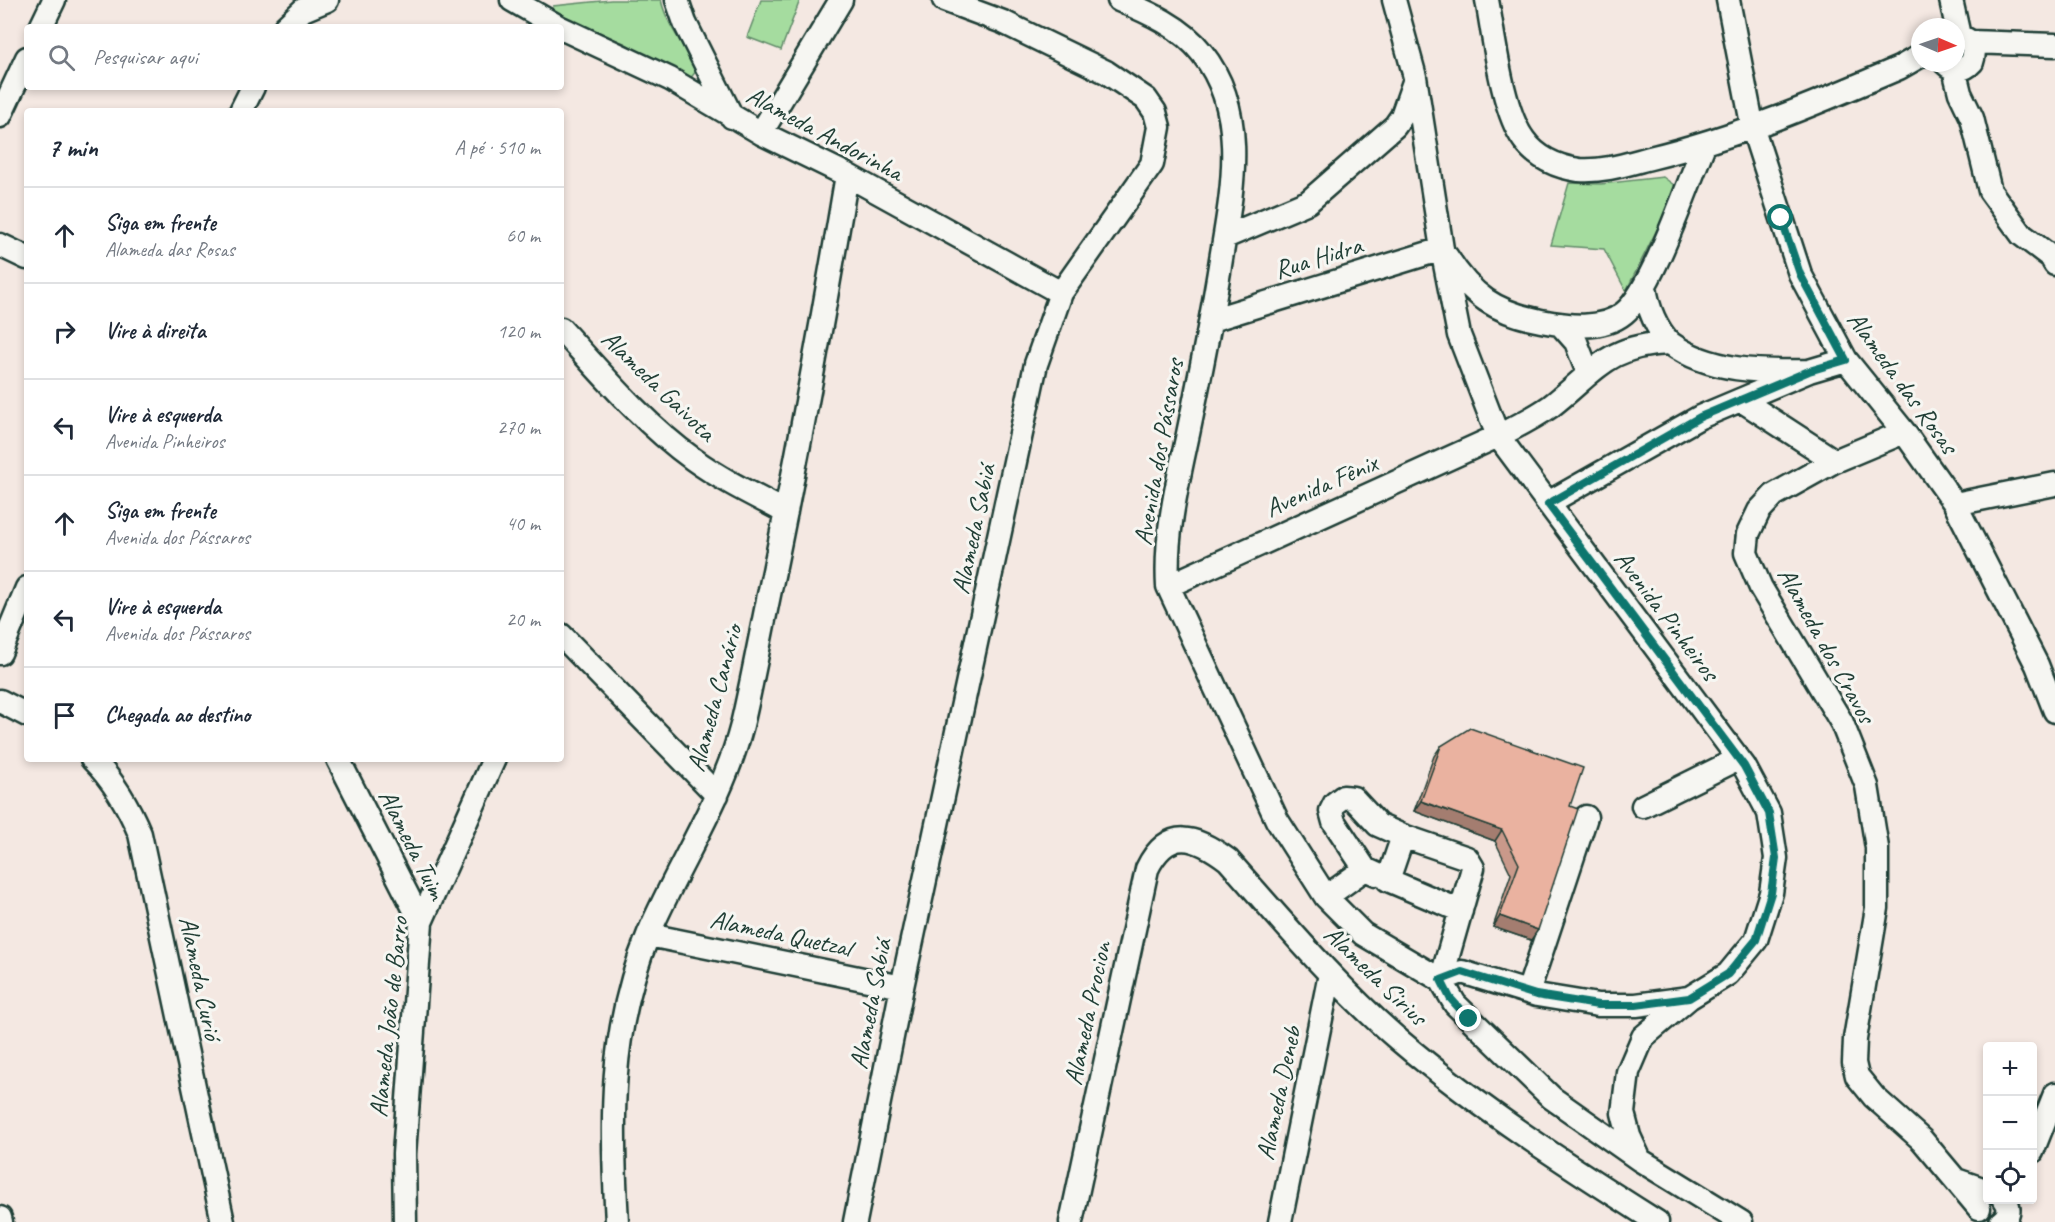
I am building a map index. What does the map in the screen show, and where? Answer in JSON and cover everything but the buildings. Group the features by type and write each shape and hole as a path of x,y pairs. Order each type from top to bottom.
{"street":[{"path":"43,24 54,0"},
{"path":"288,24 303,10 327,0"},
{"path":"677,0 685,23 732,117"},
{"path":"762,133 841,0"},
{"name":"Alameda Sabiá","path":"855,1222 902,987 1036,363 1060,293 1152,164 1159,127 1155,112 1146,99 1106,72 1003,22 944,0"},
{"path":"1394,0 1415,77 1442,249 1462,280 1479,296 1499,309 1526,318 1581,326 1606,322 1624,314 1645,288 1704,146"},
{"path":"1487,0 1500,70 1514,122 1523,140 1545,160 1580,170 1605,169 1704,146 1753,129 1911,65"},
{"name":"Alameda das Rosas","path":"1728,0 1753,129 1800,274 1846,360 1904,432 1955,504 2037,665 2055,711"},
{"path":"1942,0 1948,18"},
{"path":"1951,0 1953,18"},
{"name":"Avenida dos Pássaros","path":"1128,2 1179,32 1202,53 1218,79 1229,110 1234,140 1234,172 1225,237 1211,320 1170,520 1166,557 1168,586 1277,820 1326,897 1363,934 1441,980 1455,1004 1522,1070 1588,1125 1741,1222"},
{"name":"Alameda Andorinha","path":"524,4 555,24"},
{"name":"Alameda Andorinha","path":"564,29 670,79 732,117 847,175 1060,293"},
{"path":"1965,52 1996,54 2016,46 2055,45"},
{"path":"1899,68 1911,61"},
{"path":"0,116 24,64"},
{"path":"1959,72 1960,93 1972,118 1990,191 2022,235 2054,259"},
{"path":"1225,237 1308,202 1395,126 1410,98 1415,77"},
{"path":"242,108 252,90"},
{"name":"Alameda Canário","path":"617,1222 612,1120 616,1068 635,972 679,866 717,795 741,727 786,512 819,340 847,175"},
{"path":"0,246 24,257"},
{"name":"Rua Hidra","path":"1211,320 1442,249"},
{"name":"Avenida Pinheiros","path":"1442,249 1459,335 1498,436 1738,759 1769,813 1776,858 1771,893 1756,940 1728,974 1689,998 1643,1037 1628,1072 1623,1113 1629,1136 1640,1160"},
{"path":"1645,288 1647,306 1663,336 1688,356 1706,362 1772,372 1809,371"},
{"path":"1560,324 1576,342 1588,373"},
{"name":"Alameda Gaivota","path":"564,332 668,439 722,478 786,512"},
{"name":"Avenida Fênix","path":"1168,586 1498,436 1537,416 1610,356 1628,348 1670,343"},
{"path":"1548,504 1700,417 1809,371 1846,360"},
{"path":"1741,399 1835,461"},
{"name":"Alameda dos Cravos","path":"1904,432 1835,461 1774,495 1759,511 1748,534 1746,553 1761,588 1842,723 1867,786 1877,848 1877,908 1855,1039 1854,1063 1857,1076 1874,1097 1922,1140 1959,1181 1983,1202"},
{"path":"1955,504 2055,484"},
{"path":"0,653 24,595"},
{"path":"564,639 717,795"},
{"path":"0,701 24,713"},
{"path":"1643,806 1738,759"},
{"name":"Alameda Curió","path":"95,762 116,786 128,805 140,834 223,1222"},
{"name":"Alameda Tuim","path":"340,762 421,922"},
{"name":"Alameda João de Barro","path":"405,1222 404,1154 421,922 493,762"},
{"path":"1441,980 1461,911 1473,868 1471,862 1378,825 1353,798 1343,797 1335,803 1331,811 1334,822 1365,868 1461,911"},
{"path":"1441,980 1462,972 1532,994 1586,818"},
{"path":"1388,880 1403,836"},
{"name":"Alameda Sirius","path":"1187,839 1210,847 1228,860 1330,974 1400,1041 1536,1145 1657,1222"},
{"name":"Alameda Procion","path":"1077,1221 1148,869 1153,856 1165,844 1187,839"},
{"path":"1326,897 1365,868"},
{"name":"Alameda Quetzal","path":"649,935 902,987"},
{"name":"Alameda Deneb","path":"1280,1222 1330,974"},
{"name":"Avenida Pinheiros","path":"1532,994 1598,1005 1636,1005 1689,998"},
{"path":"2033,1150 2055,1094"},
{"path":"0,1218 1,1222"}],"green space":[{"path":"611,0 661,0 672,28 697,70 689,80 624,43 555,17 553,6"},
{"path":"761,0 800,0 781,50 747,37"},
{"path":"1663,177 1678,188 1626,291 1604,249 1551,245 1569,183 1601,184"}],"route":[{"path":"1469,1019 1450,998 1441,980 1462,972 1536,995 1598,1005 1636,1005 1689,998 1728,974 1756,940 1771,893 1776,858 1769,813 1744,766 1548,504 1700,417 1809,371 1846,360 1800,274 1781,218"}]}
